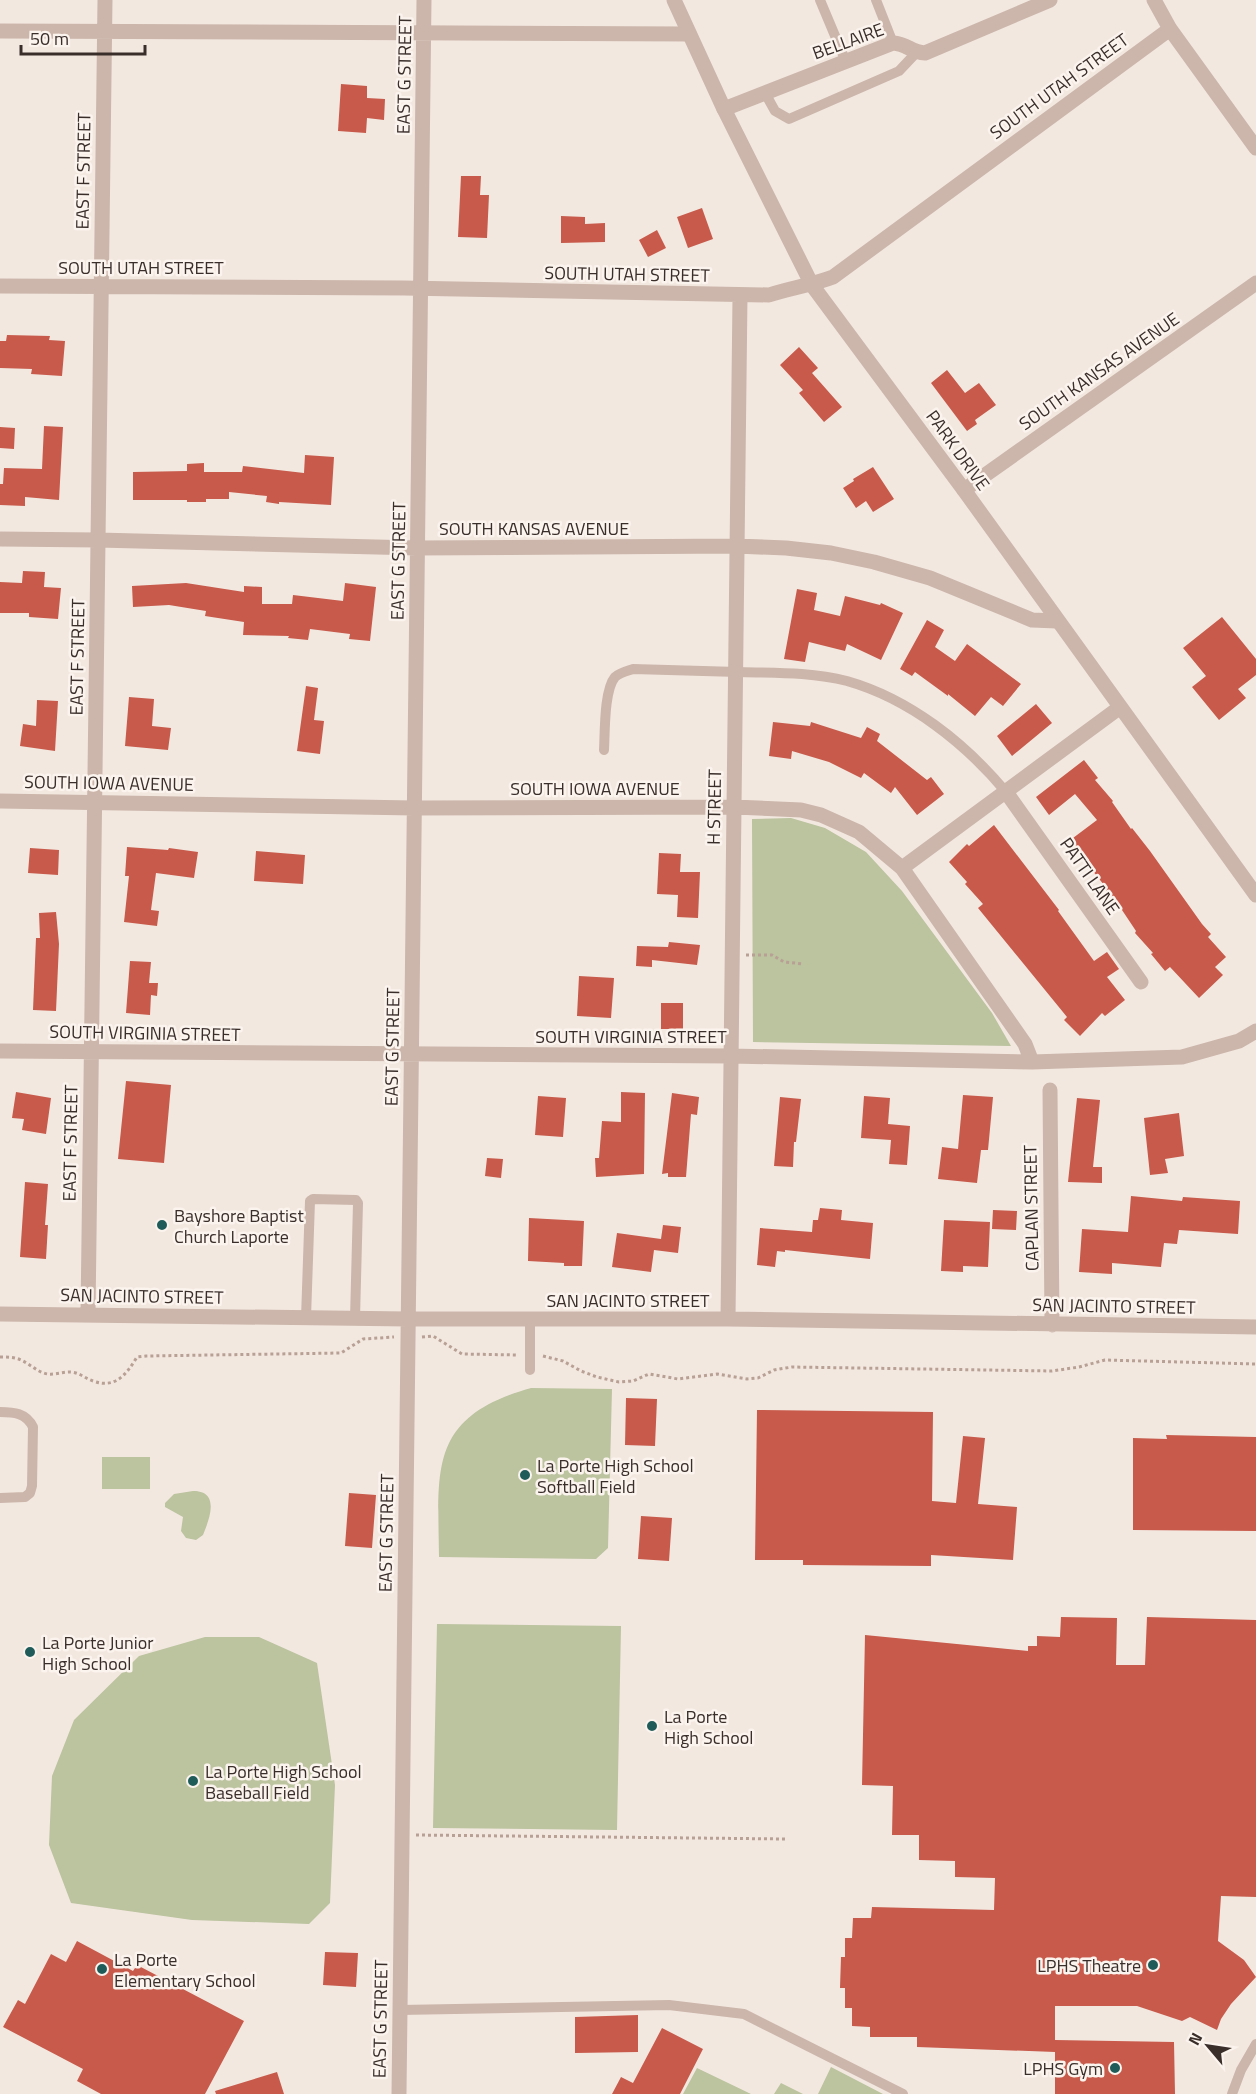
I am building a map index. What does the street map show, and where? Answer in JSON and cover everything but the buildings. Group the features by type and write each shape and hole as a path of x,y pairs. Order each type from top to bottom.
{"street":[{"name":"EAST F STREET","path":"88,1314 105,0"},
{"name":"EAST G STREET","path":"399,2094 424,0"},
{"name":"PARK DRIVE","path":"674,0 724,110 812,285 964,490 1256,896"},
{"path":"1154,0 1170,29 1256,148"},
{"path":"916,52 925,53 1042,2"},
{"name":"SOUTH UTAH STREET","path":"0,286 420,288 769,296 833,277 1170,29"},
{"path":"0,31 688,34"},
{"name":"BELLAIRE","path":"724,110 893,43 903,44 916,52"},
{"name":"SOUTH KANSAS AVENUE","path":"964,490 1256,283"},
{"name":"H STREET","path":"728,1319 740,296"},
{"name":"SOUTH KANSAS AVENUE","path":"0,540 98,540 417,548 736,546 786,548 831,553 874,562 930,578 1032,620 1057,621"},
{"path":"1032,1062 1025,1044 902,868 1119,708"},
{"name":"PATTI LANE","path":"1006,792 1141,982"},
{"name":"SOUTH IOWA AVENUE","path":"0,801 414,808 734,807 801,810 821,815 859,832 902,868"},
{"name":"SOUTH VIRGINIA STREET","path":"0,1051 731,1056 1032,1062 1182,1057 1239,1041 1256,1031"},
{"name":"CAPLAN STREET","path":"1050,1090 1052,1326"},
{"name":"SAN JACINTO STREET","path":"0,1314 408,1319 728,1319 1052,1326 1256,1327"}],"lane":[{"path":"820,0 846,62"},
{"path":"876,0 893,43"},
{"path":"765,93 775,111 789,119 899,71 916,52"},
{"path":"604,750 609,692 615,677 623,672 633,669 803,673 847,681 884,694 920,714 988,770 1006,792"},
{"path":"306,1318 310,1201 313,1199 356,1200 358,1203 355,1318"},
{"path":"530,1319 530,1370"},
{"path":"0,1412 24,1416 33,1427 30,1492 25,1497 0,1498"},
{"path":"400,2010 669,2005 744,2014 903,2094"},
{"path":"1232,2094 1241,2070 1256,2044"}],"path":[{"path":"732,955 772,955 784,962 804,964"},
{"path":"0,1357 22,1360 46,1374 77,1373 103,1384 113,1383 124,1377 137,1357 341,1353 363,1339 433,1336 462,1354 550,1357 597,1377 618,1382 633,1381 649,1374 678,1379 717,1374 747,1380 792,1366 1052,1371 1105,1360 1256,1364"},
{"path":"402,1835 786,1839"}],"green space":[{"path":"791,818 825,828 866,852 902,891 992,1013 1011,1046 753,1042 752,819"},
{"name":"La Porte High School Softball Field","path":"531,1388 612,1389 608,1548 596,1559 439,1557 439,1497 446,1450 457,1430 473,1414 498,1400"},
{"path":"102,1457 150,1457 150,1489 102,1489"},
{"path":"202,1492 207,1496 211,1507 203,1535 196,1540 186,1538 181,1531 183,1517 165,1507 165,1503 174,1494"},
{"path":"437,1624 621,1626 617,1830 433,1828"},
{"name":"La Porte High School Baseball Field","path":"205,1637 259,1637 317,1663 335,1785 330,1903 309,1924 192,1920 71,1903 49,1845 52,1776 74,1720 139,1656"},
{"path":"831,2067 883,2094 818,2094"},
{"path":"697,2068 751,2094 683,2094"},
{"path":"781,2083 803,2094 774,2094"}],"place":[{"name":"Bayshore Baptist Church Laporte","path":"162,1225"},
{"name":"La Porte High School Softball Field","path":"525,1475"},
{"name":"La Porte Junior High School","path":"30,1652"},
{"name":"La Porte High School","path":"652,1726"},
{"name":"La Porte High School Baseball Field","path":"193,1781"},
{"name":"LPHS Theatre","path":"1153,1965"},
{"name":"La Porte Elementary School","path":"102,1969"},
{"name":"LPHS Gym","path":"1115,2068"}]}
